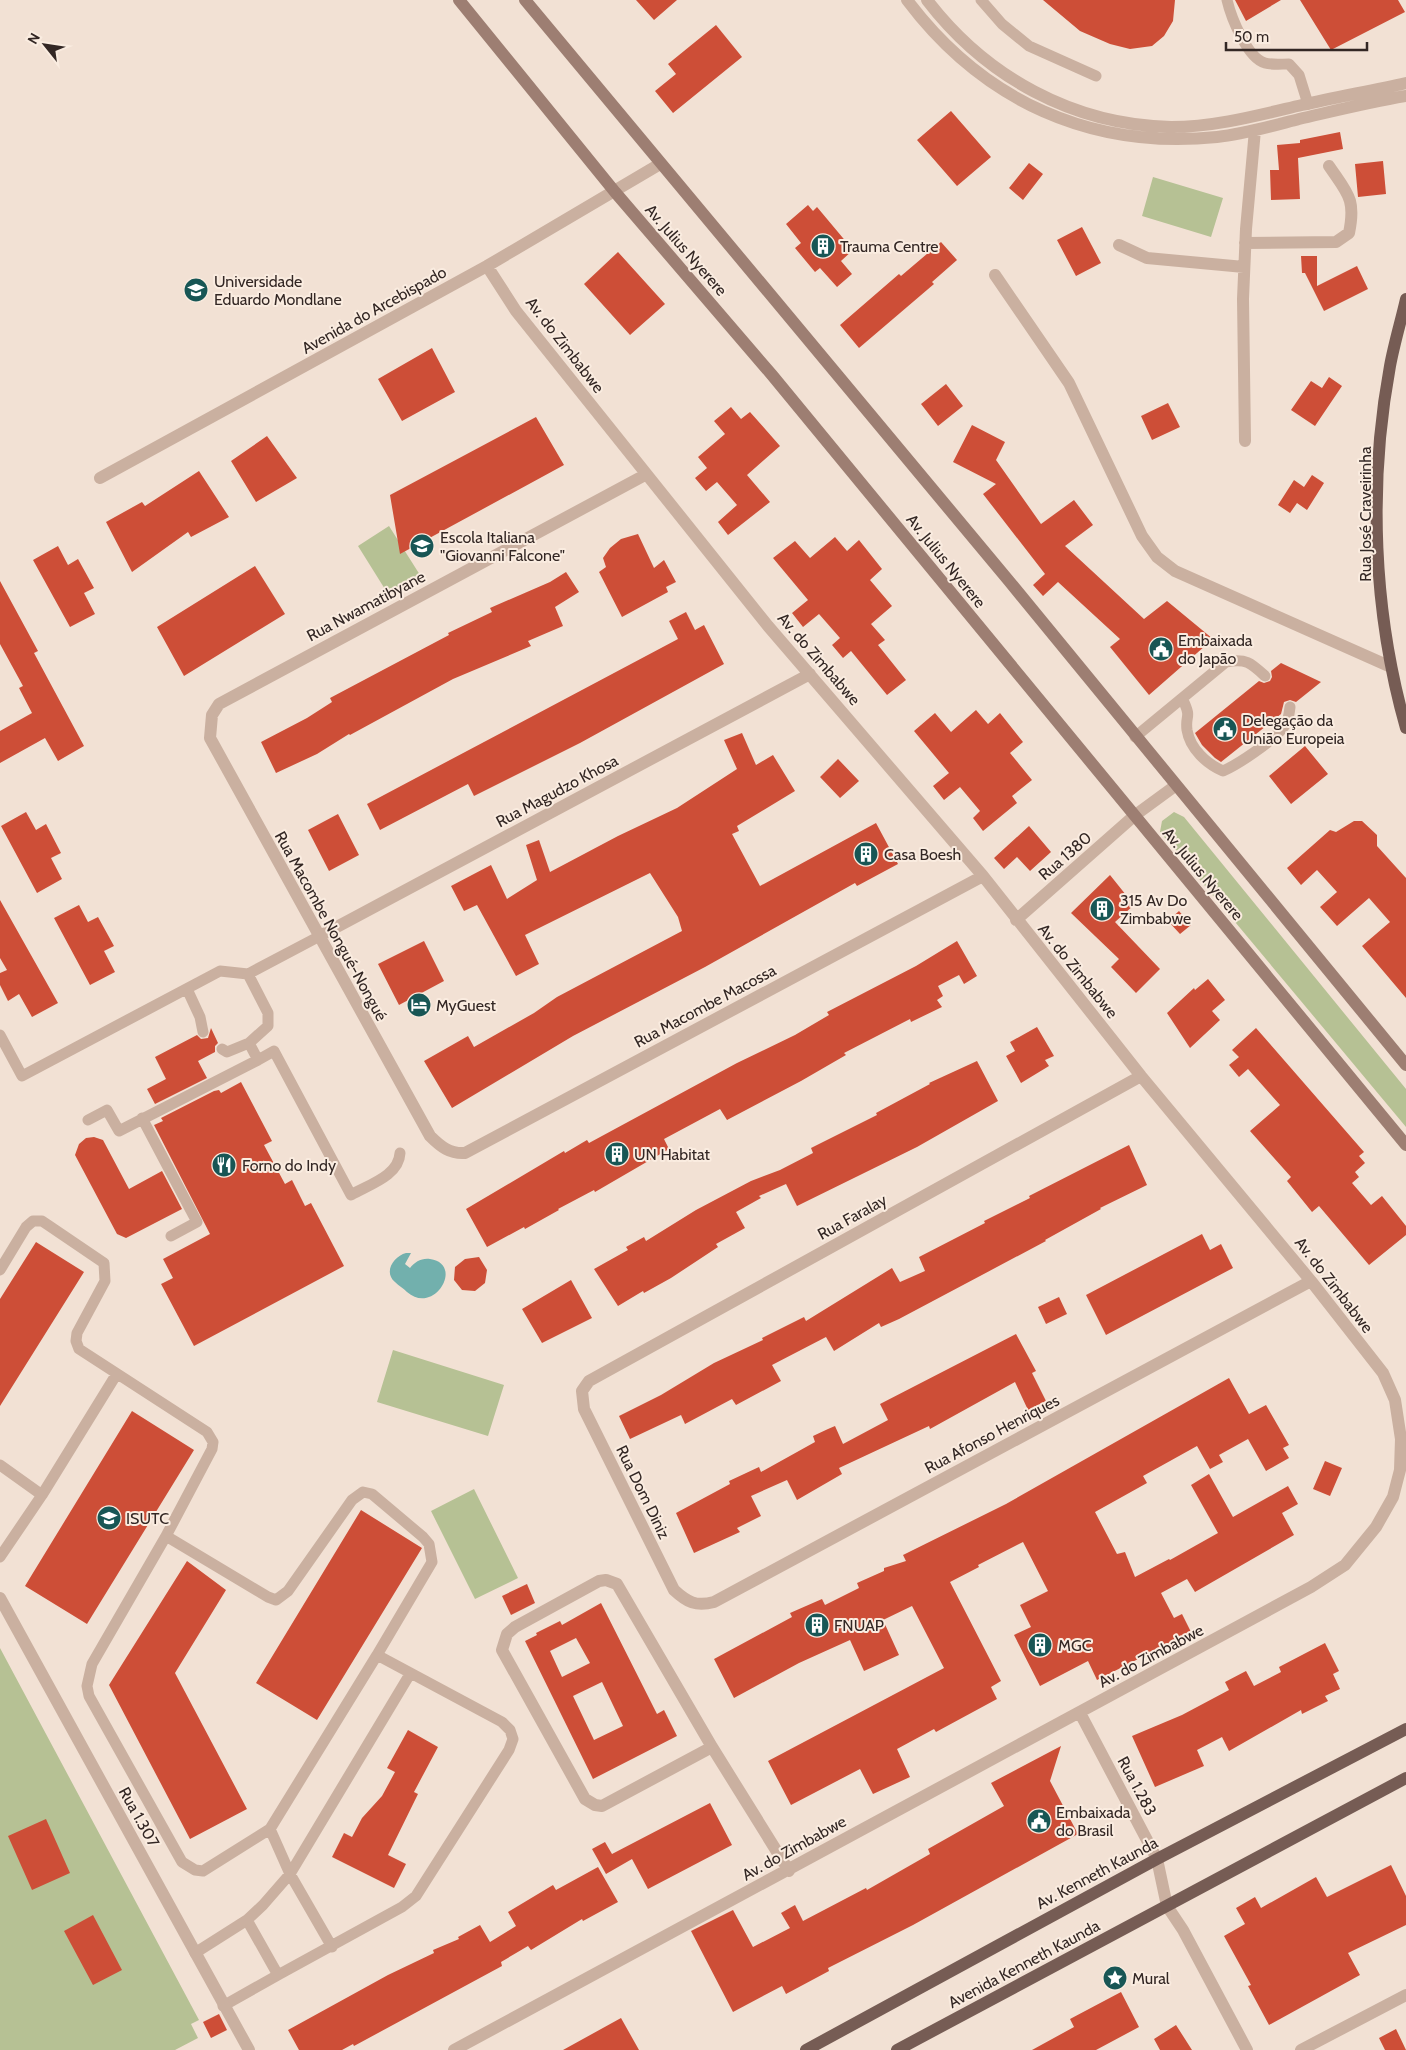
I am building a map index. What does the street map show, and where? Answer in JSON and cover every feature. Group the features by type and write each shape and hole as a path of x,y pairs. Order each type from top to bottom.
{"main road":[{"name":"Av. Julius Nyerere","path":"459,0 615,192 772,374 1406,1145"},
{"path":"524,0 996,566 1406,1065"},
{"name":"Rua José Craveirinha","path":"1406,299 1390,366 1378,456 1378,550 1383,623 1391,667 1406,728"},
{"name":"Av. Kenneth Kaunda","path":"806,2050 1157,1859 1406,1729"},
{"path":"1166,1906 1406,1778"},
{"name":"Avenida Kenneth Kaunda","path":"897,2050 1166,1906"}],"street":[{"path":"907,0 924,23 979,74 1018,99 1057,118 1086,128 1127,137 1169,140 1218,137 1406,96"},
{"path":"927,0 964,41 989,64 1026,89 1071,108 1131,124 1172,127 1216,123 1257,116 1406,83"},
{"path":"1245,441 1242,299 1255,130"},
{"name":"Avenida do Arcebispado","path":"100,478 487,266 660,164"},
{"path":"1245,242 1329,243 1336,242 1349,233 1354,211 1349,195 1329,166"},
{"path":"1119,245 1147,258 1244,267"},
{"name":"Av. do Zimbabwe","path":"454,2050 1311,1588 1345,1565 1376,1527 1392,1497 1400,1470 1401,1439 1395,1400 1383,1373 1311,1281 1141,1076 982,876 768,626 645,475 516,311 487,266"},
{"path":"995,275 1069,383 1142,536 1157,557 1176,571 1391,667"},
{"name":"Rua Nwamatibyane","path":"212,714 219,704 645,475"},
{"name":"Rua Magudzo Khosa","path":"318,937 810,674"},
{"name":"Rua Macombe Nongué-Nongué","path":"212,714 210,738 318,937 430,1136 440,1147"},
{"name":"Rua 1380","path":"1016,920 1134,816 1176,786"},
{"name":"Rua Macombe Macossa","path":"440,1147 455,1153 465,1153 982,876"},
{"name":"Rua Faralay","path":"582,1391 590,1381 1141,1076"},
{"name":"Rua Afonso Henriques","path":"686,1601 700,1606 714,1602 1311,1281"},
{"name":"Rua Dom Diniz","path":"582,1391 584,1409 674,1590 686,1601"},
{"path":"712,1747 602,1806 590,1803 585,1799 502,1650 507,1634 515,1627 600,1581 612,1581 617,1584 712,1747 789,1870"},
{"name":"Rua 1.307","path":"0,1598 223,2006 249,2050"},
{"name":"Rua 1.283","path":"1080,1712 1157,1859 1166,1906"},
{"path":"1166,1906 1183,1930 1247,2050"},
{"path":"1301,2050 1406,1995"}],"lane":[{"path":"981,0 1002,24 1029,46 1096,76"},
{"path":"1227,0 1235,24 1252,54 1264,63 1289,64 1299,75 1308,104"},
{"path":"1135,737 1226,662 1239,659 1252,664 1265,676"},
{"path":"1182,700 1190,714 1186,727 1189,741 1209,765 1223,771 1235,765 1283,729 1289,718 1290,707"},
{"path":"0,1035 22,1076 220,971 248,974 318,937"},
{"path":"222,1049 227,1052 249,1043 268,1026 268,1013 248,974"},
{"path":"187,989 200,1017 203,1032"},
{"path":"249,1043 258,1060"},
{"path":"88,1120 107,1110 119,1131 274,1052 351,1195 388,1174 400,1161 400,1154"},
{"path":"142,1118 197,1222 171,1236"},
{"path":"0,1270 26,1227 33,1221 42,1221 104,1262 105,1281 76,1333 76,1342 79,1349 116,1375 207,1432 213,1442 212,1449 166,1536 92,1664 87,1686 89,1696 182,1862 195,1870 203,1871 270,1829 432,1562 429,1544 372,1494 363,1492 352,1500 288,1591 276,1600 166,1536"},
{"path":"0,1557 42,1495 116,1375"},
{"path":"0,1466 42,1495"},
{"path":"223,2006 402,1907 416,1896 509,1750 513,1738 510,1730 502,1722 377,1655"},
{"path":"195,1953 247,1920 263,1906 290,1874 410,1674"},
{"path":"270,1829 290,1874 332,1946"},
{"path":"247,1920 278,1976"}],"green space":[{"path":"1153,177 1223,198 1211,237 1142,216"},
{"path":"389,526 420,575 388,594 358,546"},
{"path":"1174,812 1184,817 1406,1089 1406,1127 1160,832 1162,821"},
{"path":"393,1350 504,1385 488,1436 377,1402"},
{"path":"474,1489 518,1578 475,1599 431,1511"},
{"path":"0,1648 199,2020 191,2024 198,2038 175,2050 0,2050"}],"water":[{"path":"406,1253 411,1253 405,1264 410,1268 416,1262 430,1259 440,1263 445,1270 442,1286 427,1298 417,1298 407,1292 396,1283 390,1274 394,1261"}],"building":[{"path":"636,0 677,0 654,20"},
{"path":"1043,0 1175,0 1173,21 1164,36 1152,46 1130,49 1110,44 1080,31"},
{"path":"1235,0 1281,0 1246,21"},
{"path":"1300,0 1398,0 1405,12 1331,50"},
{"path":"716,25 742,57 673,113 655,91 676,74 668,64"},
{"path":"951,111 991,157 957,186 917,140"},
{"path":"1340,132 1343,149 1298,158 1300,199 1271,200 1270,170 1279,170 1277,145 1300,143 1300,140"},
{"path":"1383,161 1386,194 1358,197 1355,164"},
{"path":"1029,163 1043,174 1023,200 1009,188"},
{"name":"Trauma Centre","path":"808,205 813,211 817,207 853,250 841,261 852,274 837,287 820,268 815,272 795,248 801,243 786,224"},
{"path":"1082,227 1101,263 1076,276 1057,240"},
{"path":"941,242 957,260 932,282 934,284 859,348 840,325 899,274 901,276"},
{"path":"618,252 665,304 630,335 584,284"},
{"path":"1301,256 1317,256 1317,286 1357,266 1368,289 1324,311 1305,273 1302,273"},
{"path":"432,348 455,392 402,421 378,379"},
{"path":"1329,377 1342,386 1315,426 1291,410 1311,381 1322,388"},
{"path":"946,384 963,406 938,426 921,404"},
{"path":"1168,403 1180,427 1152,440 1141,416"},
{"path":"731,407 741,419 750,412 780,446 747,475 770,502 728,535 718,522 737,505 717,482 706,491 695,478 707,468 698,457 725,434 714,421"},
{"path":"536,417 564,465 400,554 390,495"},
{"path":"972,425 1005,442 996,460 1041,524 1074,500 1093,525 1065,546 1144,619 1167,601 1213,639 1149,695 1110,647 1120,639 1058,582 1043,596 1033,585 1045,574 983,494 996,484 953,462"},
{"path":"267,436 297,478 256,502 231,461"},
{"path":"199,471 229,517 191,537 188,532 132,572 106,522 142,502 145,506"},
{"path":"1312,475 1324,483 1307,510 1297,503 1290,513 1278,505 1294,480 1304,487"},
{"path":"638,534 654,568 664,560 676,582 666,587 668,592 622,617 599,572 606,567 603,558 610,548 621,539"},
{"path":"835,537 847,551 859,540 882,569 870,580 892,606 871,624 885,640 878,645 906,680 887,695 851,651 843,658 832,645 840,638 819,614 803,627 792,613 808,600 773,558 795,541 810,558"},
{"path":"58,546 68,565 78,559 94,588 84,593 95,614 70,627 33,560"},
{"path":"255,566 285,614 184,676 157,627"},
{"path":"566,572 579,592 555,607 563,626 528,641 531,646 453,679 349,734 317,754 276,773 261,742 307,718 332,702 330,698 449,635 448,633 492,612 490,608 550,582"},
{"path":"0,581 38,651 34,653 84,746 58,761 45,738 0,763 0,731 32,713 19,688 23,686 0,644"},
{"path":"686,612 695,630 704,625 724,664 580,743 474,796 468,784 380,830 367,804 678,639 669,621"},
{"path":"1281,663 1321,682 1296,702 1290,700 1284,702 1281,714 1221,762 1202,745 1195,733 1259,681 1264,683 1270,681 1272,677 1271,671"},
{"path":"976,710 988,724 1000,713 1023,742 1010,753 1032,780 1012,796 1017,803 983,831 973,818 980,811 960,787 944,800 933,786 949,773 914,731 935,713 951,732"},
{"path":"742,733 756,765 773,755 795,791 737,826 739,831 732,834 760,886 876,823 898,864 857,886 855,883 705,967 573,1036 452,1108 424,1061 468,1036 474,1047 534,1013 557,997 682,931 678,917 650,873 525,935 539,964 516,976 477,905 464,911 451,886 491,865 507,899 537,880 526,845 539,840 550,872 618,836 677,808 737,769 724,740"},
{"path":"1305,746 1328,774 1291,804 1269,776"},
{"path":"838,759 859,781 840,798 820,777"},
{"path":"26,812 36,830 46,824 61,853 51,858 62,879 37,893 1,826"},
{"path":"338,814 359,855 329,871 308,830"},
{"path":"1354,821 1362,821 1377,835 1377,846 1406,878 1406,998 1362,946 1390,922 1369,898 1337,926 1320,907 1337,892 1317,870 1301,885 1287,868 1330,830 1336,832"},
{"path":"1029,826 1051,852 1030,871 1017,857 1004,869 994,858"},
{"path":"1110,875 1134,905 1115,922 1160,969 1136,993 1111,967 1119,959 1071,913"},
{"path":"0,900 58,1003 32,1017 19,994 8,1001 0,985 0,973 7,970 0,958"},
{"path":"79,905 88,922 98,917 114,946 104,951 115,972 90,985 54,918"},
{"path":"1179,911 1191,925 1180,934 1168,921"},
{"path":"424,941 444,981 399,1005 378,964"},
{"path":"957,941 977,976 964,984 959,975 938,986 943,996 937,1000 942,1007 911,1022 910,1019 844,1053 846,1055 801,1081 727,1120 720,1109 664,1139 669,1149 595,1192 594,1190 525,1229 524,1227 487,1247 466,1209 564,1151 565,1153 587,1140 589,1143 737,1063 795,1035 829,1015 827,1012 916,966"},
{"path":"1208,979 1225,1000 1212,1011 1220,1020 1190,1048 1167,1013 1194,988 1195,990"},
{"path":"1037,1027 1054,1056 1045,1060 1049,1066 1021,1083 1006,1056 1015,1051 1010,1042"},
{"path":"211,1028 218,1043 215,1046 215,1052 198,1061 207,1078 155,1104 147,1089 166,1079 155,1057 197,1035 201,1039 208,1038"},
{"path":"1256,1028 1364,1152 1359,1156 1365,1163 1355,1172 1359,1177 1352,1183 1371,1205 1382,1196 1406,1226 1406,1235 1369,1265 1319,1206 1312,1212 1287,1181 1291,1177 1250,1131 1280,1105 1248,1069 1239,1077 1229,1065 1239,1057 1232,1050"},
{"path":"977,1061 998,1101 917,1147 797,1206 786,1184 759,1196 761,1198 736,1212 745,1228 716,1244 718,1247 671,1278 644,1293 643,1291 618,1306 594,1269 628,1250 626,1247 644,1237 646,1241 696,1210 751,1181 780,1170 813,1153 811,1148 877,1115 876,1113 929,1083"},
{"path":"241,1082 272,1141 264,1145 285,1184 292,1180 305,1206 311,1203 344,1266 194,1346 161,1284 173,1278 163,1259 210,1234 154,1125 163,1121 161,1118 214,1091 219,1090 221,1093"},
{"path":"94,1137 103,1140 129,1189 162,1171 182,1209 126,1238 117,1234 75,1155 79,1144 86,1138"},
{"path":"1129,1145 1147,1185 1100,1208 1046,1241 899,1319 881,1327 879,1323 834,1351 826,1337 772,1365 781,1381 736,1405 732,1399 685,1424 681,1415 630,1439 619,1416 661,1395 714,1363 763,1340 762,1338 804,1317 806,1321 892,1268 900,1282 925,1271 919,1257 985,1223 984,1221 1030,1198 1029,1196"},
{"path":"1202,1234 1210,1250 1221,1244 1233,1268 1106,1335 1086,1295"},
{"path":"36,1242 84,1272 0,1406 0,1299"},
{"path":"479,1257 487,1270 485,1283 475,1291 462,1290 454,1280 455,1267 465,1259"},
{"path":"571,1280 592,1318 542,1343 522,1309"},
{"path":"1059,1297 1067,1314 1046,1324 1038,1307"},
{"path":"1016,1334 1036,1371 1032,1373 1046,1401 1028,1410 1015,1382 930,1429 929,1426 839,1468 842,1474 797,1500 787,1480 751,1496 761,1516 737,1528 740,1532 694,1553 676,1513 730,1484 729,1481 759,1467 761,1472 815,1442 813,1436 835,1426 843,1444 888,1420 880,1404"},
{"path":"1229,1378 1249,1414 1266,1405 1289,1445 1283,1448 1289,1458 1266,1471 1248,1439 1219,1455 1223,1462 1210,1469 1197,1446 1143,1476 1147,1483 1095,1512 1117,1554 1125,1552 1135,1577 1218,1533 1191,1485 1209,1474 1233,1517 1288,1486 1298,1504 1282,1513 1294,1535 1195,1592 1187,1579 1161,1593 1174,1618 1182,1614 1191,1632 1097,1680 1088,1661 1040,1686 1014,1635 1031,1627 1020,1605 1048,1591 1023,1542 978,1565 979,1567 950,1582 1001,1681 991,1687 997,1699 936,1732 934,1729 897,1749 910,1777 873,1794 860,1769 791,1805 768,1761 944,1668 912,1606 883,1620 899,1655 864,1671 850,1640 799,1663 734,1698 714,1659 792,1617 790,1613 822,1599 825,1605 859,1588 857,1583 884,1571 884,1568 906,1561 903,1555 1006,1504"},
{"name":"ISUTC","path":"132,1411 194,1450 87,1624 25,1586"},
{"path":"1325,1461 1342,1468 1330,1496 1313,1489"},
{"path":"361,1510 422,1548 317,1720 256,1683"},
{"path":"187,1561 226,1590 175,1673 247,1809 190,1839 109,1685"},
{"path":"527,1584 535,1603 511,1615 502,1596"},
{"path":"601,1603 657,1714 664,1710 677,1736 593,1779 525,1641 560,1621 562,1625","holes":["576,1638 590,1663 562,1677 550,1651","602,1682 623,1726 594,1740 573,1696"]},
{"path":"1325,1643 1339,1671 1333,1674 1340,1689 1325,1696 1328,1701 1302,1714 1301,1710 1229,1751 1222,1737 1197,1750 1204,1766 1155,1787 1132,1736 1182,1715 1229,1690 1225,1682 1246,1671 1254,1686 1281,1672 1279,1667"},
{"path":"408,1730 438,1747 414,1792 418,1794 388,1855 406,1864 394,1888 332,1857 344,1833 352,1837 362,1818 382,1796 395,1772 387,1768"},
{"path":"1061,1746 1050,1781 1078,1834 913,1925 828,1968 829,1971 786,1994 782,1986 733,2012 691,1931 733,1910 753,1947 790,1928 781,1913 795,1905 803,1921 866,1888 867,1890 930,1854 928,1849 1004,1806 991,1783"},
{"path":"710,1803 732,1845 648,1889 632,1859 606,1874 592,1849 605,1842 612,1854"},
{"path":"46,1819 70,1873 32,1890 8,1836"},
{"path":"1391,1865 1406,1896 1406,1925 1348,1953 1360,1975 1269,2025 1248,1986 1251,1985 1224,1936 1245,1924 1236,1908 1255,1897 1261,1908 1316,1877 1327,1897"},
{"path":"598,1867 618,1902 583,1921 582,1919 531,1950 528,1946 501,1962 502,1966 354,2046 353,2044 342,2050 299,2050 288,2030 388,1975 434,1953 433,1950 459,1939 458,1937 480,1925 490,1942 516,1926 508,1912 553,1885 556,1890"},
{"path":"93,1915 122,1970 93,1985 64,1931"},
{"path":"1121,1992 1139,2027 1096,2050 1032,2050 1074,2027 1070,2019"},
{"path":"219,2014 227,2030 211,2038 203,2022"},
{"path":"621,2018 639,2050 563,2050"},
{"path":"1176,2025 1192,2050 1160,2050 1154,2039"},
{"path":"1396,2029 1406,2050 1385,2050 1379,2038"}],"place":[{"name":"Trauma Centre","path":"823,246"},
{"name":"Universidade Eduardo Mondlane","path":"196,290"},
{"name":"Escola Italiana \"Giovanni Falcone\"","path":"422,546"},
{"name":"Embaixada do Japão","path":"1161,649"},
{"name":"Delegação da União Europeia","path":"1225,729"},
{"name":"Casa Boesh","path":"866,854"},
{"name":"315 Av Do Zimbabwe","path":"1102,909"},
{"name":"MyGuest","path":"419,1005"},
{"name":"UN Habitat","path":"617,1154"},
{"name":"Forno do Indy","path":"224,1165"},
{"name":"ISUTC","path":"109,1518"},
{"name":"FNUAP","path":"817,1625"},
{"name":"MGC","path":"1040,1645"},
{"name":"Embaixada do Brasil","path":"1039,1821"},
{"name":"Mural","path":"1115,1978"}]}
